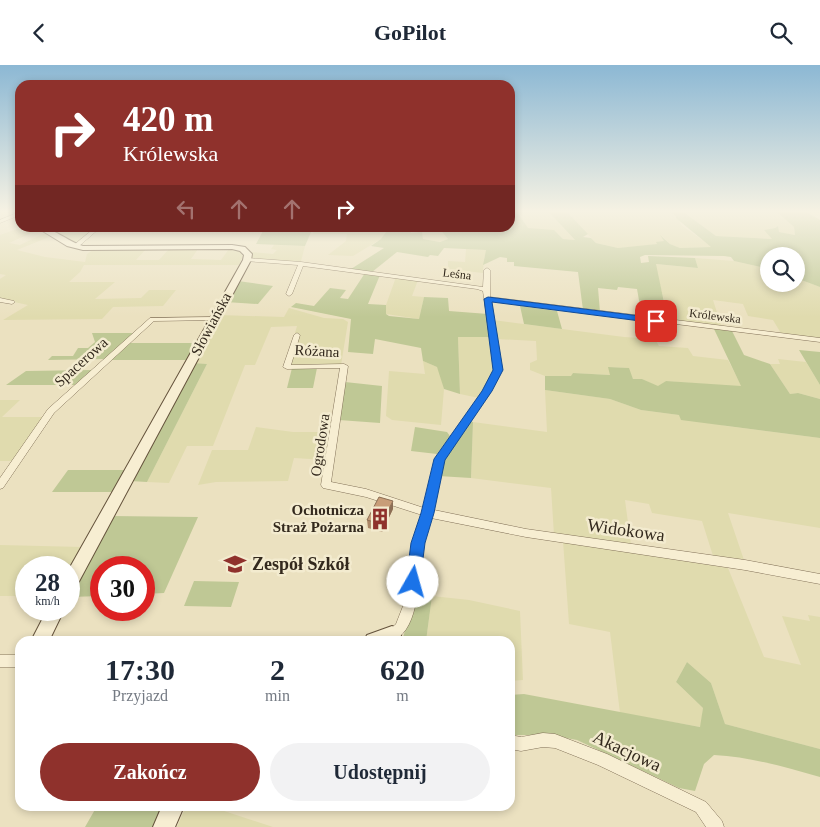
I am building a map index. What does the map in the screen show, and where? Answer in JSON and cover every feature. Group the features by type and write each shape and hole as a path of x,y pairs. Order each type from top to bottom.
{"street":[{"path":"79,247 91,249 238,248 246,251 248,254 247,260"},
{"name":"Leśna","path":"247,260 300,264 478,287 487,295"},
{"name":"Słowiańska","path":"80,564 247,260"},
{"path":"289,294 300,264"},
{"path":"395,636 401,628 411,601 418,543 428,513 440,459 487,391 498,370 487,295 487,270"},
{"name":"Królewska","path":"487,295 820,340"},
{"path":"0,300 12,302"},
{"name":"Spacerowa","path":"0,485 51,411 152,319 214,319"},
{"name":"Różana","path":"297,335 287,367 344,366"},
{"name":"Ogrodowa","path":"344,366 326,485 366,493 428,513"},
{"name":"Widokowa","path":"428,513 526,533 735,564 820,579"},
{"path":"43,636 50,621"},
{"path":"0,661 15,661"},
{"name":"Akacjowa","path":"515,743 521,744 544,740 555,741 602,759 701,807 716,827"},
{"path":"164,827 171,811"}],"shaded area":[{"path":"0,247 25,247 17,250 45,257 85,262 87,254 93,250 146,249 136,260 159,260 169,249 198,249 191,259 221,260 229,249 238,250 243,256 239,265 84,265 80,272 69,282 115,282 95,299 141,298 149,290 176,290 163,306 113,307 102,319 3,320 28,305 0,299 0,279 6,275 0,274"},
{"path":"273,247 305,247 301,261 297,262 250,259 251,252 273,254 277,250 271,249"},
{"path":"339,247 369,247 353,256 328,255"},
{"path":"612,247 640,247 637,247"},
{"path":"676,247 712,247 680,248"},
{"path":"466,249 487,250 484,258 483,273 448,269 448,261 465,262"},
{"path":"695,258 734,261 760,267 760,292 805,292 805,281 820,287 820,339 782,335 773,320 748,316 743,304 713,300 722,328 669,321 655,264 698,268"},
{"path":"396,277 418,280 412,296 424,297 419,319 386,314 386,305"},
{"path":"289,308 324,318 343,319 348,322 341,365 290,365 300,334 295,333 297,326 271,327 255,365 245,365 213,446 187,446 169,483 147,482 207,364 194,363 219,315 284,317"},
{"path":"493,320 624,337 655,339 659,346 688,348 693,356 728,360 742,387 666,381 658,387 642,379 633,379 628,368 609,367 611,375 573,373 572,376 545,376 530,370 530,363 537,360 536,341 496,339"},
{"path":"458,337 491,337 494,366 489,382 479,398 460,394"},
{"path":"778,359 806,362 820,385 820,399 798,393 790,394 770,364 780,364"},
{"path":"423,361 437,367 440,373 444,389 441,425 392,420 386,416 389,371 425,374"},
{"path":"545,390 610,399 641,410 679,415 726,426 820,438 820,528 728,513 745,563 714,559 702,521 652,513 649,504 625,500 631,545 554,535 551,488 471,478 473,422 547,432"},
{"path":"0,400 20,400 2,417 43,417 14,461 0,461"},
{"path":"256,427 293,432 333,432 327,460 294,458 288,481 216,482 198,485 212,450 248,450"},
{"path":"563,541 728,568 764,657 801,665 782,616 810,621 808,615 820,617 820,749 725,724 711,683 687,662 676,682 703,708 701,727 620,713 610,632 569,624"},
{"path":"0,545 82,547 77,556 15,556 15,596 0,596"},
{"path":"432,596 469,600 520,611 523,680 515,681 515,636 427,636"},
{"path":"184,811 224,811 273,827 177,827"}],"green space":[{"path":"375,247 820,247 820,287 805,281 805,247 760,247 760,267 734,261 731,257 724,256 645,255 640,257 641,263 649,262 648,256 695,258 698,268 656,264 665,307 662,309 640,306 637,289 618,287 617,290 598,288 600,312 583,310 578,272 514,266 514,262 507,262 507,258 500,257 483,265 486,250 444,248 438,256 430,255 428,257 397,252 372,272 351,269 384,248"},
{"path":"365,273 380,275 368,304 386,305 386,314 389,316 419,319 424,297 448,298 449,311 488,314 491,337 458,337 460,394 444,389 437,367 423,361 421,348 375,339 373,354 348,352 351,319 291,307 296,303 314,306 330,288 346,290 340,298 348,299"},
{"path":"238,281 273,286 258,304 226,302"},
{"path":"520,306 557,311 562,329 524,324"},
{"path":"714,329 732,331 744,355 770,364 790,394 798,393 820,399 820,438 681,420 679,415 641,410 610,399 545,390 545,376 571,376 573,373 610,375 608,367 629,368 633,379 642,379 658,386 666,381 741,386"},
{"path":"92,333 135,333 106,359 48,360 52,356 73,356 78,348 88,348 95,342"},
{"path":"129,343 196,343 187,360 109,360"},
{"path":"799,350 820,352 820,385"},
{"path":"194,363 207,364 147,482 130,481"},
{"path":"292,368 317,368 313,388 287,388"},
{"path":"92,370 75,385 6,385 26,371"},
{"path":"345,382 382,386 380,423 339,420"},
{"path":"468,421 473,422 471,478 438,476 444,460"},
{"path":"415,427 447,432 450,436 437,454 411,451"},
{"path":"68,470 125,470 112,492 52,492"},
{"path":"110,516 198,517 164,593 155,593 155,556 90,556 90,596 80,597 80,573"},
{"path":"194,581 239,582 231,607 184,606"},
{"path":"416,593 432,596 427,636 403,636"},
{"path":"687,662 711,683 725,724 820,749 820,777 755,760 714,755 704,764 695,791 679,788 577,740 549,735 515,735 515,695 524,694 700,727 703,708 676,682"},
{"path":"94,811 163,811 155,827 85,827"}],"building":[{"path":"379,497 393,501 381,524 367,520"}],"place":[{"name":"Ochotnicza Straż Pożarna","path":"380,519"},
{"name":"Zespół Szkół","path":"235,564"}],"route":[{"path":"413,582 418,543 428,513 440,459 487,391 498,370 488,299 656,321"}]}
